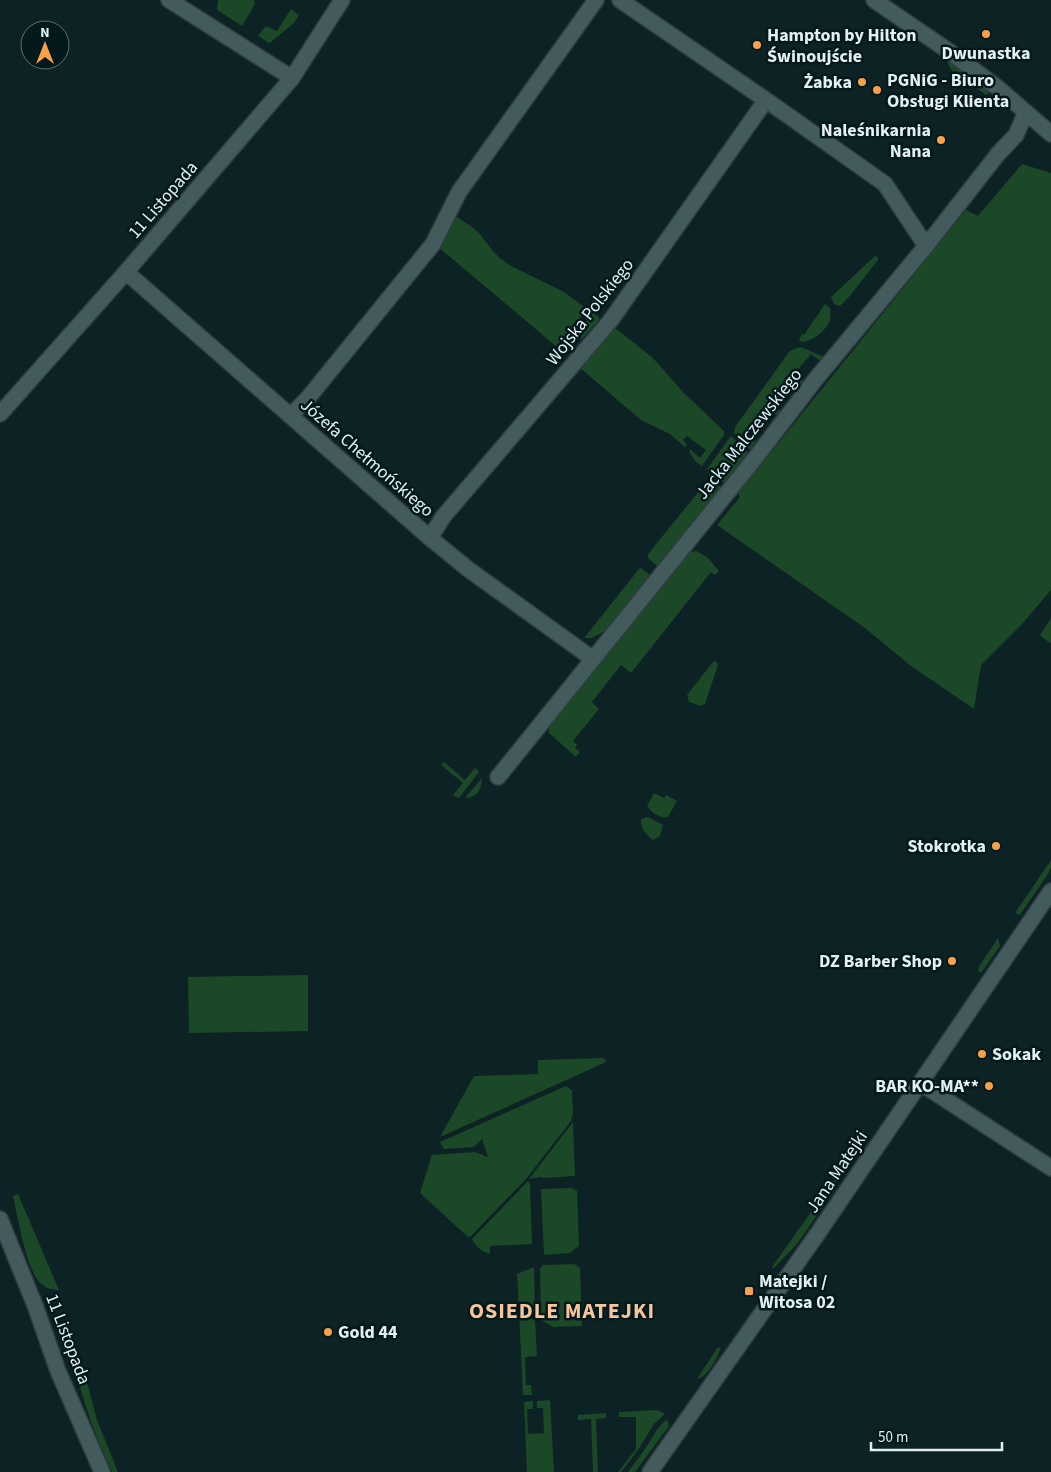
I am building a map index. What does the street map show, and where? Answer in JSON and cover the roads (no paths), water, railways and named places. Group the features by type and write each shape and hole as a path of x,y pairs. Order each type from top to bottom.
{"street":[{"path":"169,0 292,78"},
{"name":"11 Listopada","path":"0,414 126,272 292,78 342,0"},
{"path":"290,416 308,398 433,244 459,192 596,0"},
{"path":"620,0 885,184 926,246"},
{"path":"874,0 950,52 1051,134"},
{"name":"Wojska Polskiego","path":"430,538 443,518 611,320 766,100"},
{"name":"Jacka Malczewskiego","path":"498,777 756,457 815,380 926,246 998,154 1016,135 1026,112"},
{"name":"Józefa Chełmońskiego","path":"126,272 430,538 468,569 594,659"},
{"name":"Jana Matejki","path":"650,1472 816,1236 1051,891"},
{"path":"920,1083 1051,1168"},
{"name":"11 Listopada","path":"0,1219 36,1308 58,1371 102,1472"}],"place":[{"name":"Dwunastka","path":"986,34"},
{"name":"Hampton by Hilton Świnoujście","path":"757,45"},
{"name":"Żabka","path":"862,82"},
{"name":"PGNiG - Biuro Obsługi Klienta","path":"877,90"},
{"name":"Naleśnikarnia Nana","path":"941,140"},
{"name":"Stokrotka","path":"996,846"},
{"name":"DZ Barber Shop","path":"952,961"},
{"name":"Sokak","path":"982,1054"},
{"name":"BAR KO-MA**","path":"989,1086"},
{"name":"Matejki / Witosa 02","path":"749,1291"},
{"name":"Gold 44","path":"328,1332"}],"district":[{"name":"OSIEDLE MATEJKI","path":"562,1311"}]}
